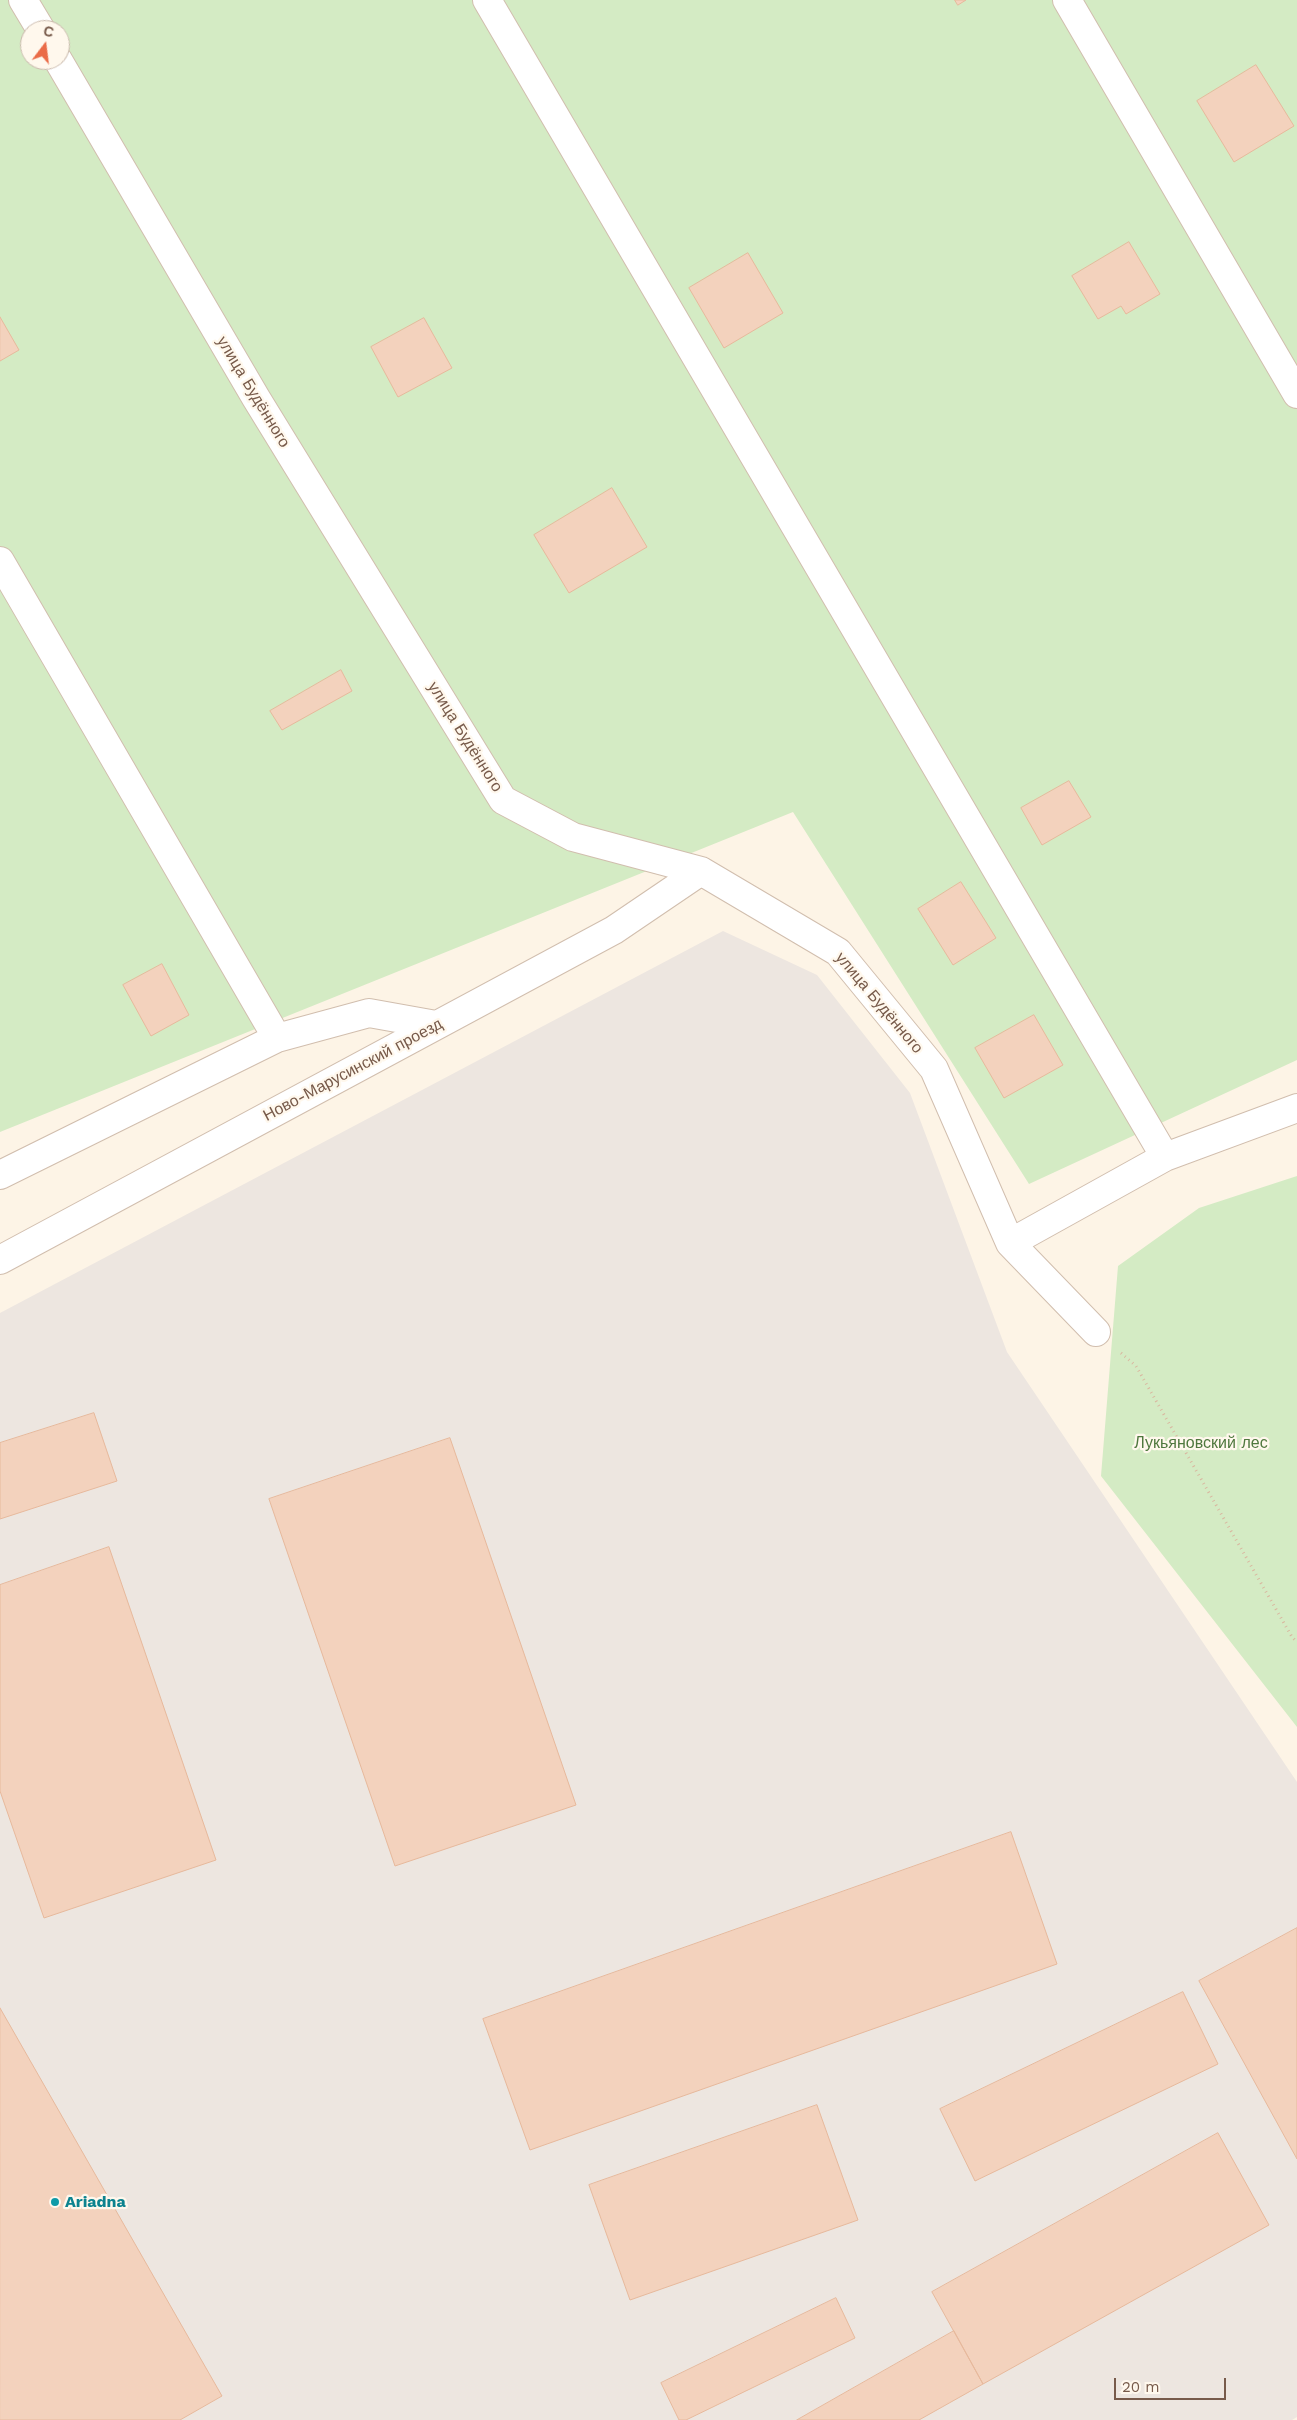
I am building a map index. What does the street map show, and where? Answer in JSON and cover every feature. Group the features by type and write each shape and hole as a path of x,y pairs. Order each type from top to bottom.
{"street":[{"path":"23,0 35,20"},
{"path":"487,0 1165,1157"},
{"path":"1067,0 1297,394"},
{"name":"улица Будённого","path":"64,70 256,398 503,800 573,837 701,871 838,952 934,1069 1010,1243 1096,1332"},
{"path":"0,561 277,1038"},
{"name":"Ново-Марусинский проезд","path":"0,1260 614,930 701,871"},
{"path":"0,1175 277,1038 369,1013 436,1025"},
{"path":"1010,1243 1165,1157 1297,1108"}],"path":[{"path":"1096,1332 1136,1366 1292,1637 1297,1642"}],"shaded area":[{"path":"723,931 817,975 910,1093 1007,1352 1297,1782 1297,2417 1292,2420 0,2420 0,1313"}],"green space":[{"path":"0,0 1297,0 1297,1060 1029,1184 793,812 0,1132"},
{"name":"Лукьяновский лес","path":"1297,1176 1297,1727 1101,1476 1118,1266 1199,1208"}],"building":[{"path":"955,0 966,0 958,5"},
{"path":"1256,65 1294,126 1234,162 1197,101"},
{"path":"1129,242 1160,294 1126,314 1121,306 1098,319 1072,276"},
{"path":"748,253 783,313 724,348 689,288"},
{"path":"0,317 19,350 0,361"},
{"path":"424,318 452,368 398,397 371,347"},
{"path":"612,488 647,547 569,593 534,535"},
{"path":"341,670 352,691 282,730 270,711"},
{"path":"1069,781 1091,817 1042,845 1021,808"},
{"path":"961,882 996,938 953,965 918,909"},
{"path":"162,964 189,1015 151,1036 123,985"},
{"path":"1034,1015 1063,1065 1004,1098 975,1048"},
{"path":"94,1413 117,1481 0,1519 0,1443"},
{"path":"450,1438 576,1805 395,1866 269,1499"},
{"path":"109,1547 216,1860 44,1918 0,1791 0,1585"},
{"path":"1011,1832 1057,1964 530,2150 483,2019"},
{"path":"1297,1928 1297,2159 1199,1981"},
{"path":"1183,1992 1218,2064 975,2181 940,2109"},
{"name":"Ariadna","path":"0,2008 222,2396 180,2420 0,2420"},
{"path":"817,2105 858,2220 630,2300 589,2185"},
{"path":"1218,2133 1269,2225 983,2384 932,2292"},
{"path":"836,2298 855,2338 686,2420 679,2420 661,2383"},
{"path":"954,2331 983,2384 919,2420 797,2420"}],"place":[{"name":"Ariadna","path":"55,2202"}]}
